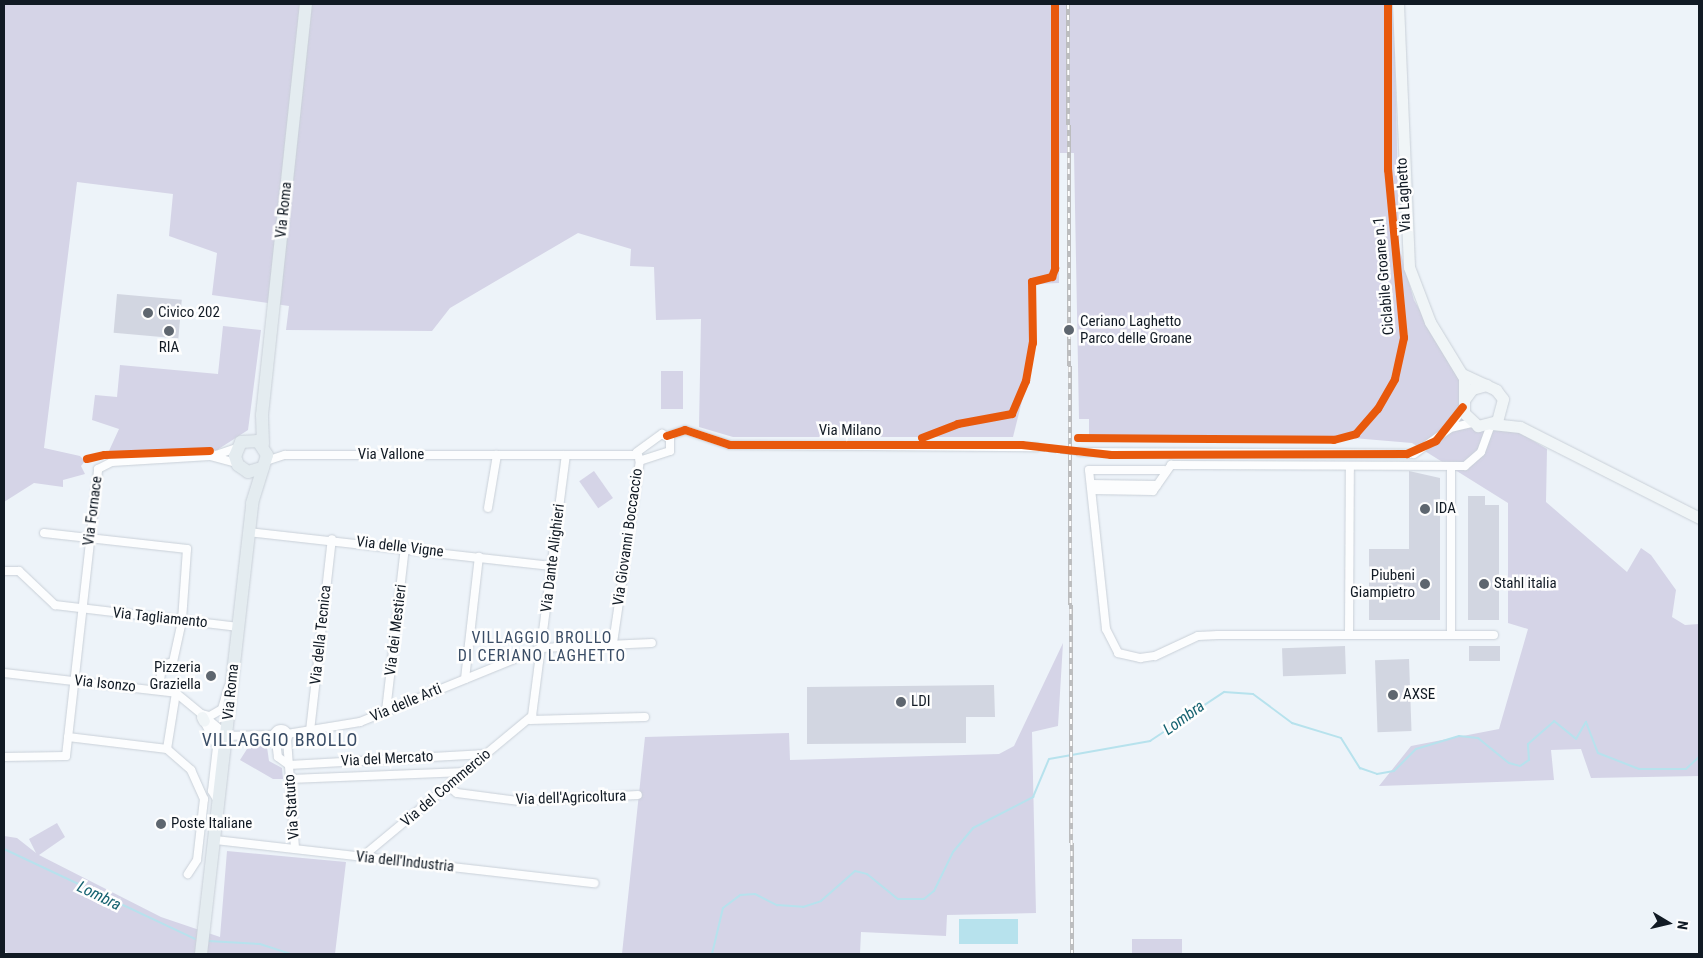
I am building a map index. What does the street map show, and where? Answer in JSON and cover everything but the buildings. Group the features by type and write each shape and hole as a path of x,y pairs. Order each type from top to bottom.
{"main road":[{"name":"Via Roma","path":"201,954 239,627 248,532 252,504 264,456 262,415 306,4"},
{"name":"Via Roma","path":"252,504 239,466 241,444 262,415"},
{"path":"239,466 253,472 264,456 241,444"}],"street":[{"name":"Via Laghetto","path":"1398,4 1409,267 1430,322 1462,374 1463,404"},
{"path":"1462,374 1500,394 1504,405 1520,427"},
{"path":"1449,429 1472,389 1486,385"},
{"path":"1463,404 1483,444"},
{"path":"1092,487 1157,484 1164,470 1171,465 1451,466 1472,462 1483,444 1491,425 1504,405"},
{"path":"1080,452 1414,454 1449,429 1473,423 1520,427 1699,518"},
{"name":"Via Milano","path":"638,458 654,436 667,436 685,430 730,445 1038,447"},
{"path":"566,455 638,458 667,454 672,443 667,436"},
{"name":"Via Fornace","path":"4,757 66,756 95,474 101,466 213,456 241,444"},
{"path":"488,508 497,455"},
{"name":"Via Vallone","path":"264,456 566,455"},
{"name":"Via Dante Alighieri","path":"530,720 566,455"},
{"name":"Via Fornace","path":"213,456 239,466"},
{"name":"Via Giovanni Boccaccio","path":"614,643 638,458"},
{"path":"1349,634 1350,466"},
{"path":"1451,466 1451,634"},
{"path":"1164,470 1090,470 1106,629 1118,653 1140,658 1155,656 1198,636 1494,635"},
{"name":"Via delle Vigne","path":"248,532 332,539 552,566"},
{"path":"44,533 187,549 182,621 173,662 162,665 159,690"},
{"name":"Via della Tecnica","path":"310,732 332,539"},
{"name":"Via dei Mestieri","path":"386,711 405,548"},
{"path":"465,679 479,557"},
{"name":"Via Tagliamento","path":"4,571 19,571 55,605 81,610 239,627"},
{"name":"Via delle Arti","path":"275,738 280,730 287,737 360,722 541,648 614,643 652,643"},
{"name":"Via Isonzo","path":"4,673 176,693"},
{"path":"202,717 210,716 222,709 232,677"},
{"path":"176,693 202,717 214,734 275,738"},
{"path":"167,749 176,693"},
{"path":"202,717 216,747 212,791 219,802"},
{"path":"530,720 645,717"},
{"name":"Via del Commercio","path":"362,857 530,720"},
{"path":"68,737 167,749 191,770 204,799 197,860 188,874"},
{"name":"Via Statuto","path":"287,737 295,850"},
{"name":"Via Statuto","path":"275,738 278,757 289,764"},
{"name":"Via del Mercato","path":"289,764 486,754"},
{"name":"Via del Mercato","path":"290,779 465,772"},
{"name":"Via dell'Agricoltura","path":"448,786 457,793 519,801 638,795"},
{"name":"Via dell'Industria","path":"214,840 595,883"}],"shaded area":[{"path":"4,4 1394,4 1399,247 1414,300 1461,381 1462,415 1520,433 1547,449 1546,502 1627,572 1641,548 1651,555 1676,590 1672,617 1685,625 1699,624 1699,776 1591,778 1581,749 1551,750 1554,780 1379,786 1411,746 1499,729 1528,629 1508,623 1508,503 1412,443 1341,437 1089,437 1089,419 1079,419 1074,153 1060,153 1059,283 1036,284 1035,349 1013,437 733,437 699,427 701,319 656,320 654,267 630,266 631,249 578,233 450,308 432,331 286,330 289,306 212,295 217,253 169,236 173,194 77,182 44,448 80,456 85,461 81,466 85,474 63,480 63,487 34,483 4,502"},
{"path":"223,326 261,330 248,430 217,450 108,453 119,429 92,420 95,395 117,397 120,365 218,374"},
{"path":"661,371 683,371 683,409 661,409"},
{"path":"594,471 613,498 598,508 579,481"},
{"path":"1063,643 1058,726 1032,732 1036,913 947,915 946,936 861,932 860,954 622,954 645,737 789,733 790,760 999,754 1014,746"},
{"path":"266,740 269,761 282,768 283,779 273,779 240,760 247,749"},
{"path":"57,823 65,837 39,855 161,917 220,937 227,851 346,862 335,954 10,954 4,951 4,836 17,838 36,853 29,839"},
{"path":"959,919 1018,919 1018,944 959,944"},
{"path":"1132,939 1182,939 1182,954 1132,954"}],"waterway":[{"name":"Lombra","path":"712,954 723,908 740,895 755,894 777,905 803,907 821,901 855,871 867,874 898,899 924,899 934,891 953,852 973,828 1033,797 1049,759 1150,741 1224,692 1253,694 1292,723 1341,738 1360,768 1377,774 1394,771 1416,749 1459,736 1478,738 1509,763 1520,766 1529,760 1528,744 1554,721 1576,739 1586,722 1598,753 1639,769 1686,769 1699,757"},
{"name":"Lombra","path":"4,849 195,939"},
{"name":"Lombra","path":"208,941 260,944 290,954"}],"tunnel":[{"path":"1037,447 1080,452"}],"railway":[{"path":"1068,4 1072,954"}],"cycle path":[{"path":"922,438 958,424 1012,414 1026,381 1033,343 1032,282 1052,277 1055,269 1055,4"},
{"name":"Ciclabile Groane n.1","path":"1078,438 1334,440 1356,434 1378,409 1395,379 1404,338 1388,170 1388,4"},
{"path":"667,436 685,430 730,445 1022,445 1111,455 1407,454 1436,441 1463,407"},
{"path":"87,459 105,455 210,451"}],"place":[{"name":"Civico 202","path":"148,313"},
{"name":"Ceriano Laghetto Parco delle Groane","path":"1069,330"},
{"name":"RIA","path":"169,331"},
{"name":"IDA","path":"1425,509"},
{"name":"Piubeni Giampietro","path":"1425,584"},
{"name":"Stahl italia","path":"1484,584"},
{"name":"Pizzeria Graziella","path":"211,676"},
{"name":"AXSE","path":"1393,695"},
{"name":"LDI","path":"901,702"},
{"name":"Poste Italiane","path":"161,824"}],"district":[{"name":"VILLAGGIO BROLLO DI CERIANO LAGHETTO","path":"542,647"},
{"name":"VILLAGGIO BROLLO","path":"280,740"}]}
